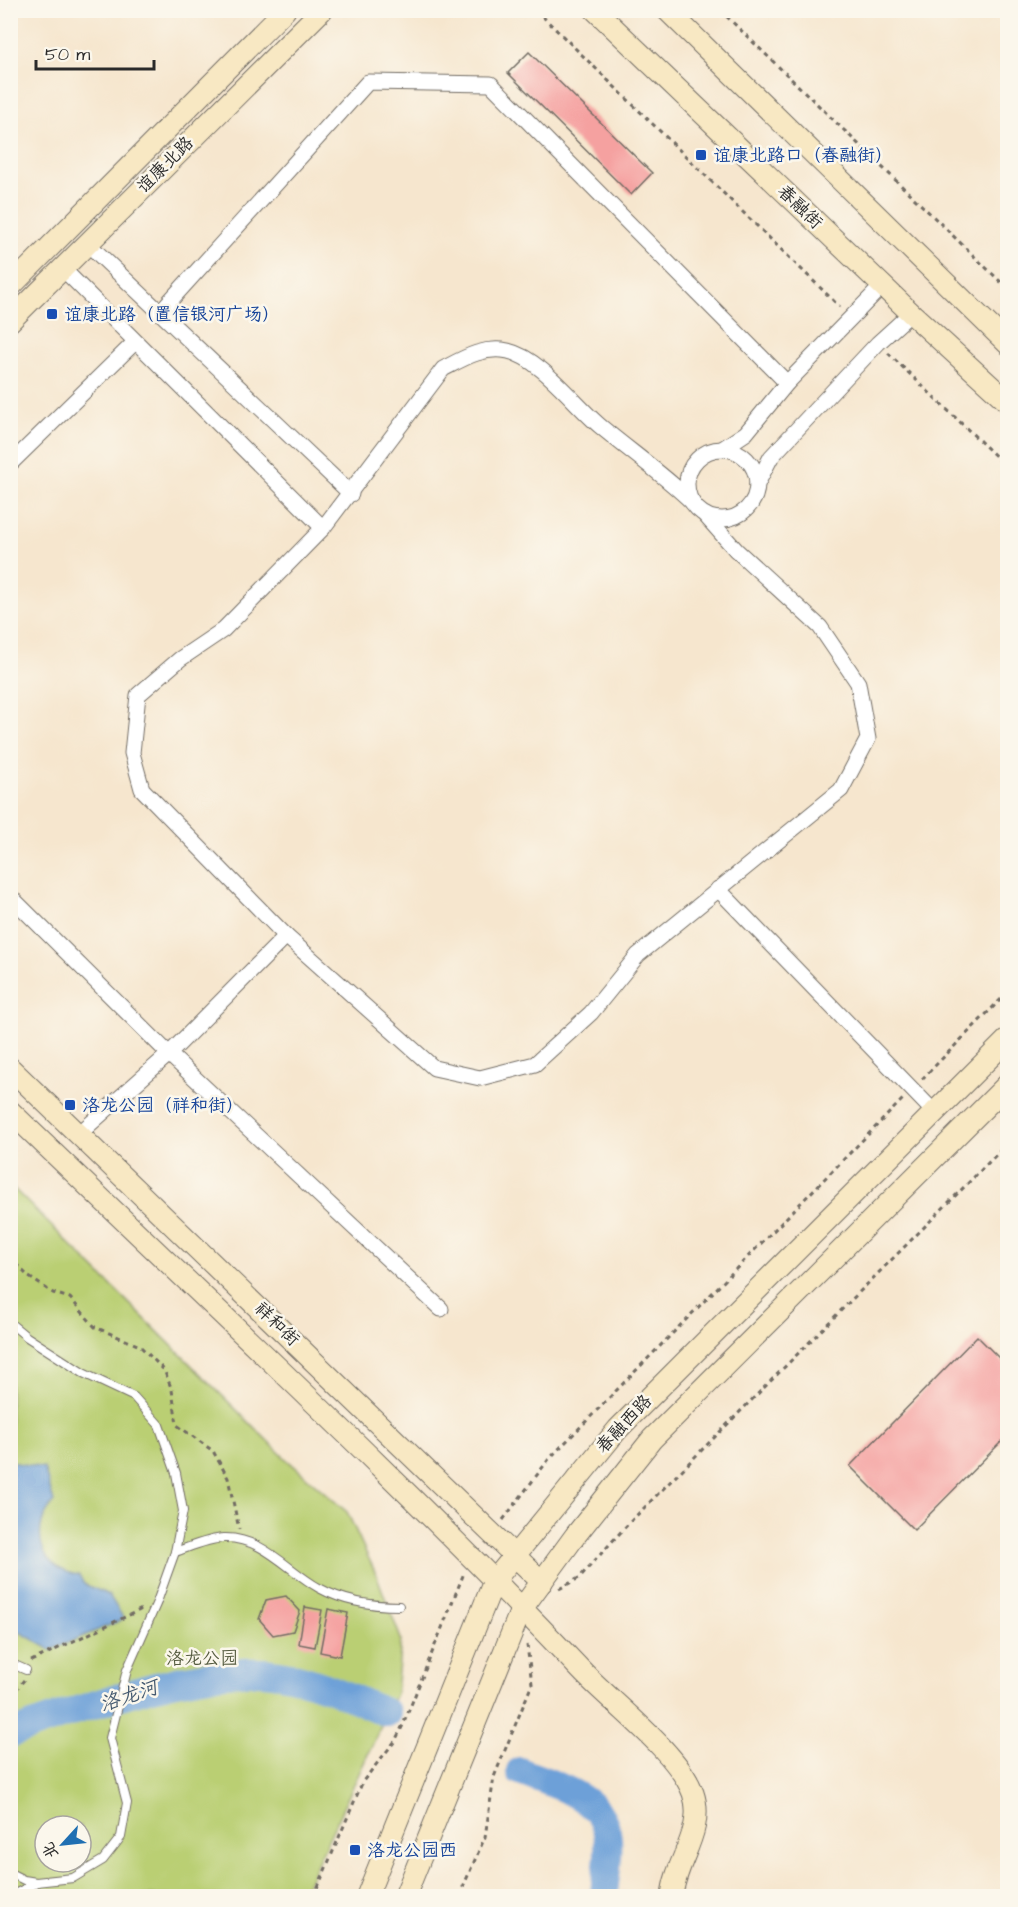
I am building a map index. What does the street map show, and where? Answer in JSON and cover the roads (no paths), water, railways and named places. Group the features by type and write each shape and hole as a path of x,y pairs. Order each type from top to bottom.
{"main road":[{"name":"谊康北路","path":"10,287 285,10"},
{"name":"谊康北路","path":"10,321 322,10"},
{"name":"春融街","path":"595,10 882,286 1008,402"},
{"path":"667,10 1008,344"},
{"name":"春融西路","path":"367,1896 494,1581 618,1429 1008,1039"},
{"name":"祥和街","path":"10,1068 80,1132 516,1554 546,1588"},
{"name":"春融西路","path":"405,1896 521,1610 546,1588 575,1536 652,1439 1008,1084"},
{"name":"祥和街","path":"10,1111 470,1557 664,1750 692,1790 698,1808 694,1833 672,1896"}],"street":[{"path":"159,313 368,82 491,84 788,383"},
{"path":"87,243 351,494"},
{"path":"62,268 323,528"},
{"path":"692,502 687,485 692,467 704,454 722,449 746,433 788,383 882,286"},
{"path":"736,550 734,532 740,514 753,501 757,484 771,457 878,343 911,313"},
{"path":"10,464 135,342"},
{"path":"486,349 507,351 525,357 599,425 657,469 705,515 736,550 820,627 858,683 868,739 841,790 752,865 718,889 638,955 591,1013 535,1064 480,1078 434,1068 286,936 142,789 132,753 138,695 180,659 224,630 323,528 351,494 443,369 486,349"},
{"path":"722,449 747,459 756,475 757,484"},
{"path":"657,469 673,471 692,467"},
{"path":"705,515 723,519 740,514"},
{"path":"718,889 934,1112"},
{"path":"10,896 169,1054 441,1309"},
{"path":"80,1132 169,1054 286,936"}],"lane":[{"path":"10,1323 27,1337 83,1373 134,1397 159,1425 176,1473 183,1510 175,1552 157,1602 127,1670 110,1738 127,1803 122,1837 103,1860 73,1878 36,1882 11,1896"},
{"path":"175,1552 222,1538 240,1539 269,1552 319,1588 352,1601 399,1606"},
{"path":"10,1663 26,1670"},
{"path":"10,1873 36,1882"}],"water":[{"path":"11,1462 44,1468 54,1502 46,1513 40,1536 42,1547 48,1557 66,1572 79,1575 84,1584 109,1595 124,1619 51,1650 11,1627"}],"waterway":[{"name":"洛龙河","path":"10,1734 144,1689 215,1674 249,1672 280,1674 308,1681 387,1713"},
{"name":"洛龙河","path":"520,1771 559,1786 584,1800 602,1819 607,1832 608,1847 604,1896"}],"place":[{"name":"谊康北路口（春融街）","path":"701,155"},
{"name":"谊康北路（置信银河广场）","path":"52,314"},
{"name":"洛龙公园（祥和街）","path":"70,1105"},
{"name":"洛龙公园西","path":"355,1850"}],"park label":[{"name":"洛龙公园","path":"202,1658"}]}
